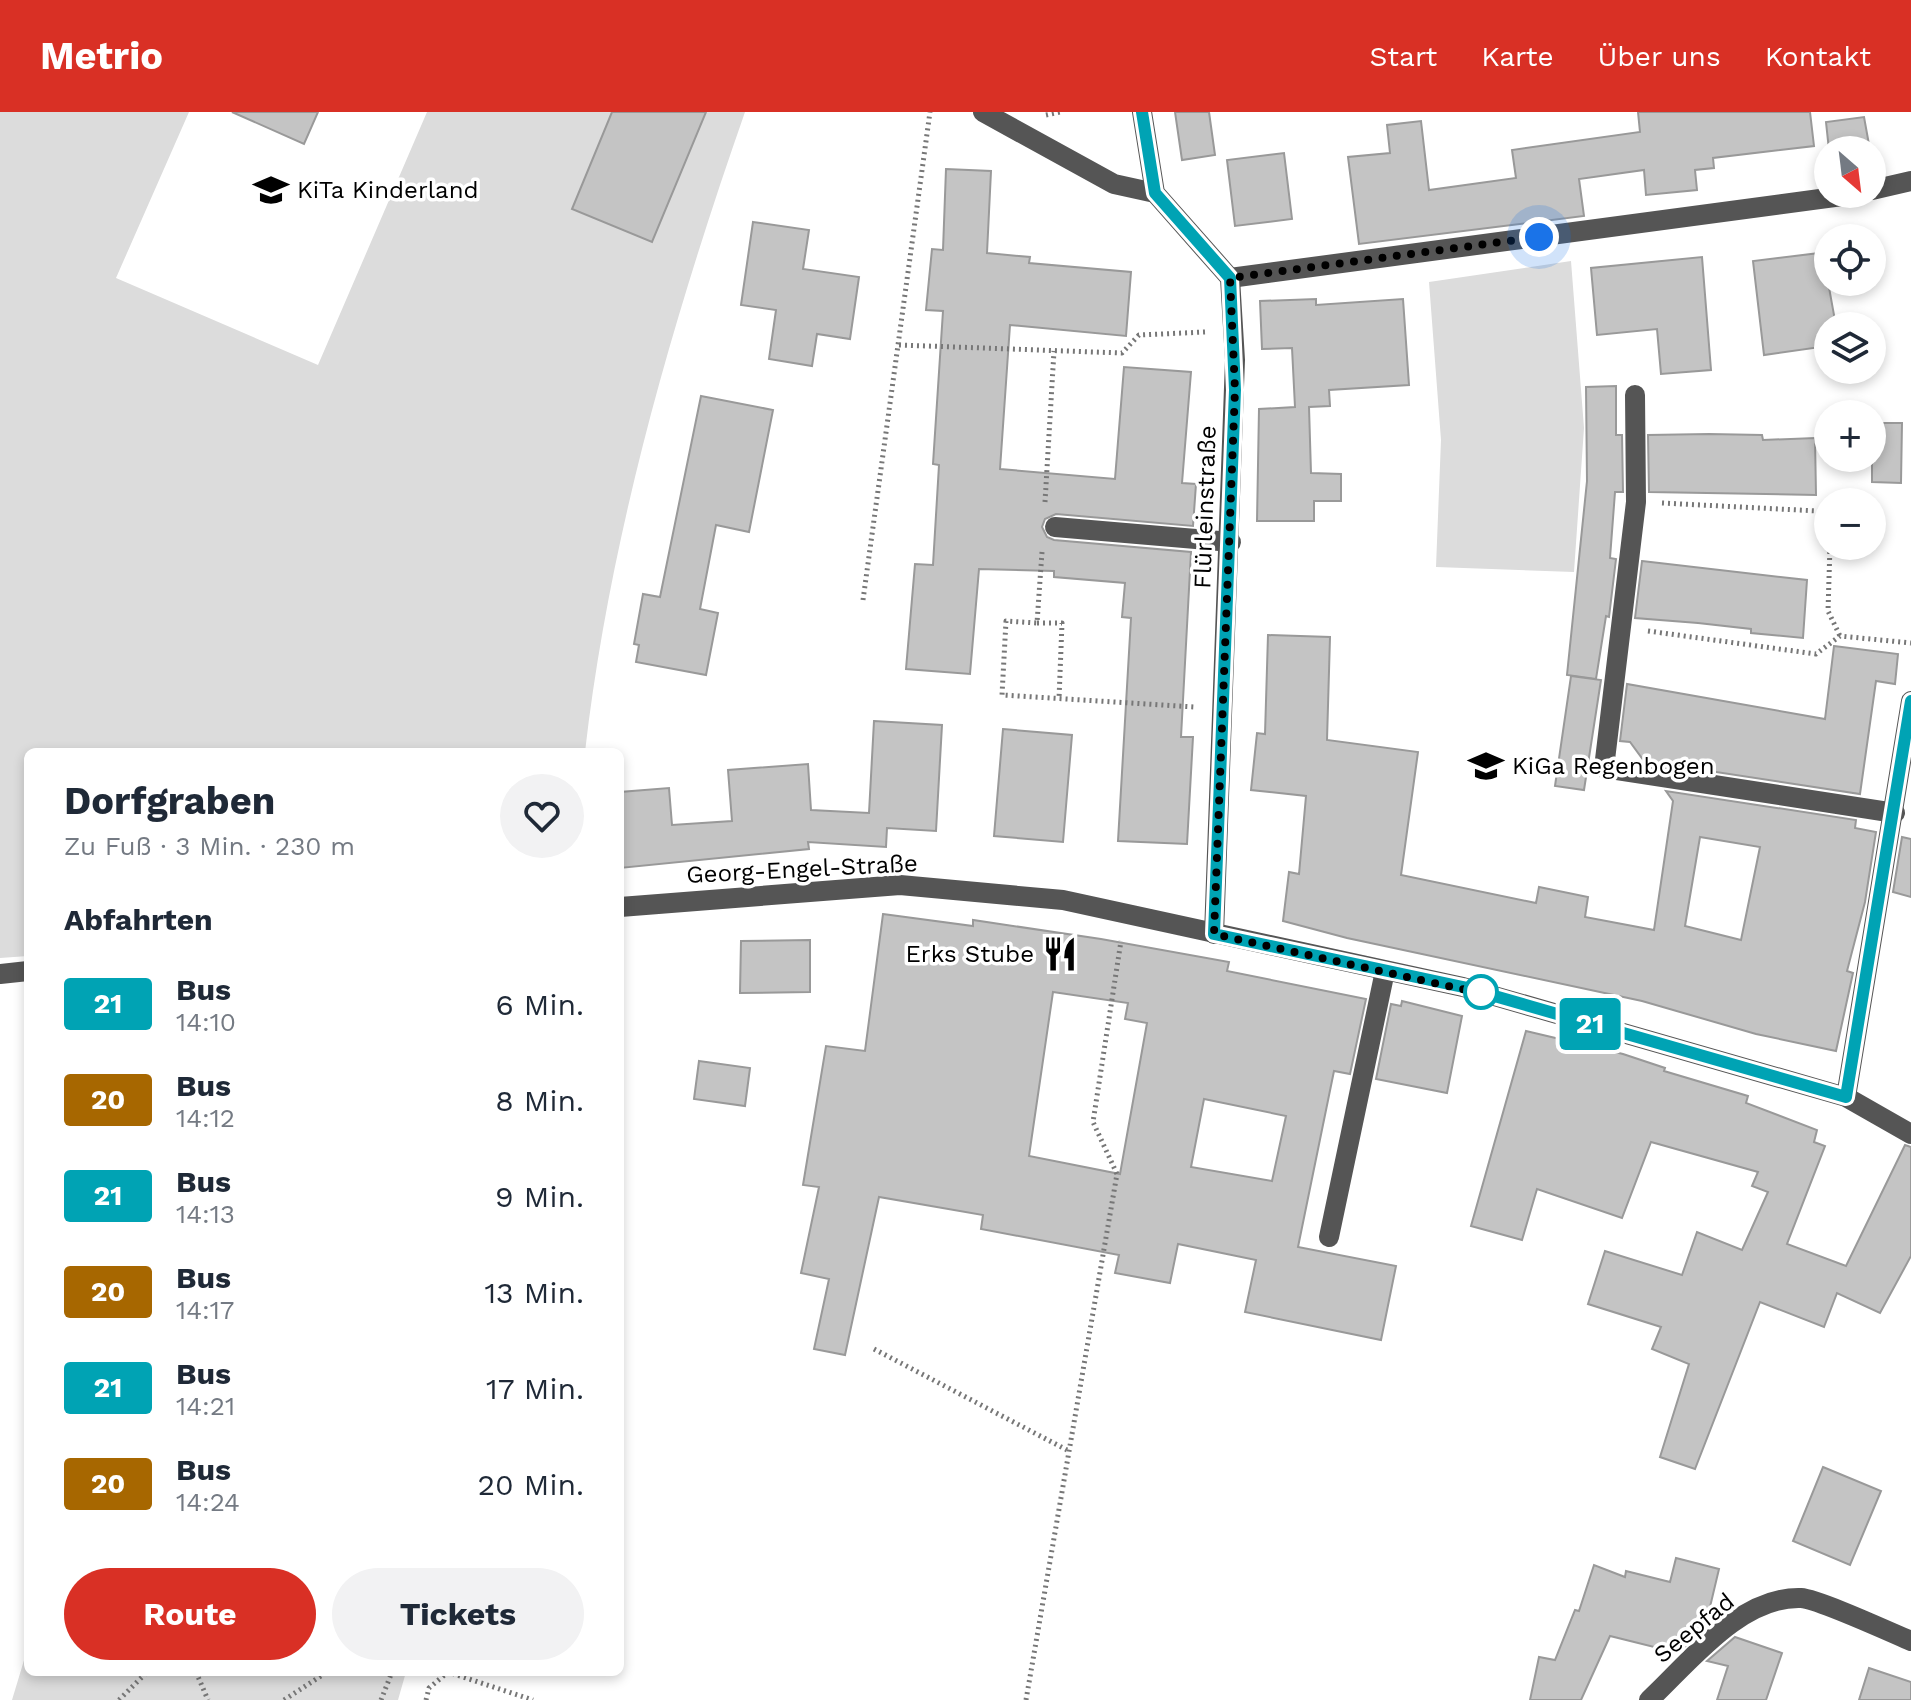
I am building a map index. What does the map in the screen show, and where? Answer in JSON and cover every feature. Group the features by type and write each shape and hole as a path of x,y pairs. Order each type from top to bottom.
{"street":[{"path":"983,112 1114,184 1155,193"},
{"path":"1142,112 1155,193 1230,278 1814,200"},
{"path":"1886,187 1911,181"},
{"name":"Flürleinstraße","path":"1214,934 1231,542 1233,331 1230,278"},
{"path":"1635,395 1636,502 1604,768 1895,813"},
{"path":"1048,525 1231,542"},
{"path":"1846,1097 1911,701"},
{"name":"Georg-Engel-Straße","path":"624,907 900,885 1063,900 1463,987 1846,1097 1911,1134"},
{"path":"0,974 24,971"},
{"path":"1329,1237 1385,971"},
{"name":"Seepfad","path":"1649,1700 1734,1623 1767,1604 1802,1598 1911,1641"}],"path":[{"path":"863,600 930,112"},
{"path":"899,345 1122,353 1139,335 1233,331"},
{"path":"1037,623 1048,525 1054,351"},
{"path":"1636,502 1814,511"},
{"path":"1830,560 1828,611 1840,636"},
{"path":"1059,699 1062,623 1006,621 1002,695 1059,699 1224,708"},
{"path":"1623,628 1816,654 1840,636 1911,643"},
{"path":"1026,1700 1117,1174 1093,1122 1126,914"},
{"path":"874,1349 1067,1450"},
{"path":"119,1700 143,1676"},
{"path":"198,1676 208,1700"},
{"path":"284,1700 321,1676"},
{"path":"381,1700 390,1676"},
{"path":"426,1700 429,1688 442,1676"},
{"path":"459,1676 533,1700"}],"shaded area":[{"path":"0,112 189,112 116,278 318,365 427,112 745,112 693,268 647,428 610,589 586,748 24,748 24,956 0,958"},
{"path":"1571,261 1584,428 1574,572 1436,567 1441,440 1429,282"},
{"path":"24,1660 24,1676 405,1676 398,1700 12,1700"}],"building":[{"path":"232,112 318,112 304,144"},
{"path":"612,112 706,112 652,242 572,209"},
{"path":"1175,112 1209,112 1215,155 1182,160"},
{"path":"1638,112 1810,112 1814,146 1713,158 1714,168 1695,170 1697,190 1646,195 1644,170 1579,179 1584,216 1359,244 1348,157 1390,153 1387,125 1421,121 1429,190 1516,178 1512,150 1640,132"},
{"path":"1864,117 1867,136 1828,136 1826,122"},
{"path":"1284,153 1292,219 1235,226 1227,160"},
{"path":"946,169 991,171 987,253 1030,257 1029,263 1131,272 1126,336 1010,325 1000,469 1115,479 1124,367 1191,372 1182,483 1196,484 1193,526 1056,514 1045,519 1042,527 1047,537 1054,540 1191,552 1181,737 1193,737 1187,844 1118,841 1131,618 1122,617 1125,583 1054,577 1054,571 979,569 970,674 906,669 915,564 933,565 939,465 933,464 943,311 926,310 932,249 943,250"},
{"path":"753,222 809,230 803,269 859,277 850,339 817,334 812,366 769,359 776,310 741,305"},
{"path":"1814,254 1814,296 1831,296 1833,312 1814,312 1814,348 1764,355 1753,261"},
{"path":"1702,257 1711,370 1661,374 1657,329 1597,335 1591,268"},
{"path":"1316,299 1316,305 1403,299 1409,385 1329,390 1330,406 1309,407 1311,473 1341,474 1341,501 1314,501 1314,521 1257,521 1259,409 1295,407 1292,348 1262,349 1260,301"},
{"path":"1616,386 1616,435 1622,435 1623,492 1615,492 1610,558 1616,559 1609,617 1606,616 1596,679 1567,675 1587,481 1586,387"},
{"path":"701,396 773,410 749,532 716,525 700,609 718,613 706,675 636,662 639,645 634,644 643,594 660,597"},
{"path":"1886,423 1902,423 1901,483 1872,482 1872,472 1886,472"},
{"path":"1648,435 1762,435 1763,440 1814,438 1814,495 1649,492"},
{"path":"1642,561 1807,580 1803,638 1751,633 1751,629 1635,618"},
{"path":"1268,635 1330,637 1327,740 1418,752 1401,875 1536,903 1539,887 1588,897 1585,917 1654,930 1673,801 1666,791 1856,820 1855,828 1876,832 1865,902 1847,971 1853,973 1836,1051 1756,1034 1642,1001 1347,938 1283,921 1289,872 1299,874 1306,796 1251,790 1257,733 1265,734","holes":["1700,837 1760,847 1741,940 1685,926"]},
{"path":"1834,646 1898,654 1895,684 1876,681 1860,794 1644,761 1630,742 1620,741 1627,684 1825,719"},
{"path":"1571,676 1601,680 1584,790 1555,786"},
{"path":"874,721 942,725 936,831 887,828 886,847 808,842 809,849 624,868 624,792 669,788 672,825 732,821 728,770 808,764 811,810 869,813"},
{"path":"1003,729 1072,735 1063,842 994,836"},
{"path":"1902,837 1911,839 1911,897 1893,892"},
{"path":"883,914 973,926 973,920 1101,939 1229,962 1227,971 1366,999 1350,1074 1334,1071 1298,1247 1396,1266 1381,1340 1245,1312 1256,1260 1178,1244 1170,1283 1115,1273 1119,1255 981,1229 983,1215 879,1197 845,1355 814,1349 829,1279 801,1273 819,1187 803,1185 826,1046 865,1051","holes":["1053,992 1128,1003 1125,1019 1147,1023 1120,1174 1029,1156","1204,1099 1286,1116 1272,1181 1191,1167"]},
{"path":"810,940 810,992 740,993 741,941"},
{"path":"1402,1001 1462,1016 1447,1093 1376,1079 1391,1004 1401,1006"},
{"path":"1526,1031 1623,1054 1665,1068 1664,1071 1748,1096 1746,1103 1817,1130 1814,1142 1825,1146 1787,1244 1846,1266 1905,1145 1911,1147 1911,1256 1880,1313 1837,1293 1824,1327 1760,1302 1695,1469 1660,1457 1689,1364 1652,1349 1661,1327 1588,1304 1605,1251 1682,1275 1697,1232 1742,1250 1768,1192 1752,1186 1758,1172 1651,1142 1622,1218 1537,1189 1522,1240 1471,1226"},
{"path":"699,1061 750,1068 745,1106 694,1099"},
{"path":"1823,1467 1881,1491 1850,1565 1793,1541"},
{"path":"1676,1558 1719,1569 1705,1628 1678,1653 1610,1636 1581,1700 1530,1700 1539,1657 1555,1660 1575,1610 1579,1611 1594,1565 1625,1577 1626,1571 1670,1582"},
{"path":"1735,1637 1782,1653 1766,1700 1717,1700 1728,1666 1707,1661"},
{"path":"1869,1668 1911,1682 1911,1700 1859,1700"}],"bus line":[{"name":"21","path":"1142,112 1155,193 1230,278 1235,390 1214,934 1463,987 1846,1097 1911,701"}],"place":[{"name":"KiTa Kinderland","path":"271,190"},
{"name":"KiGa Regenbogen","path":"1486,766"},
{"name":"Erks Stube","path":"1060,954"}],"route":[{"path":"1481,992 1493,996 1214,934 1235,390 1230,278 1539,237"}]}
